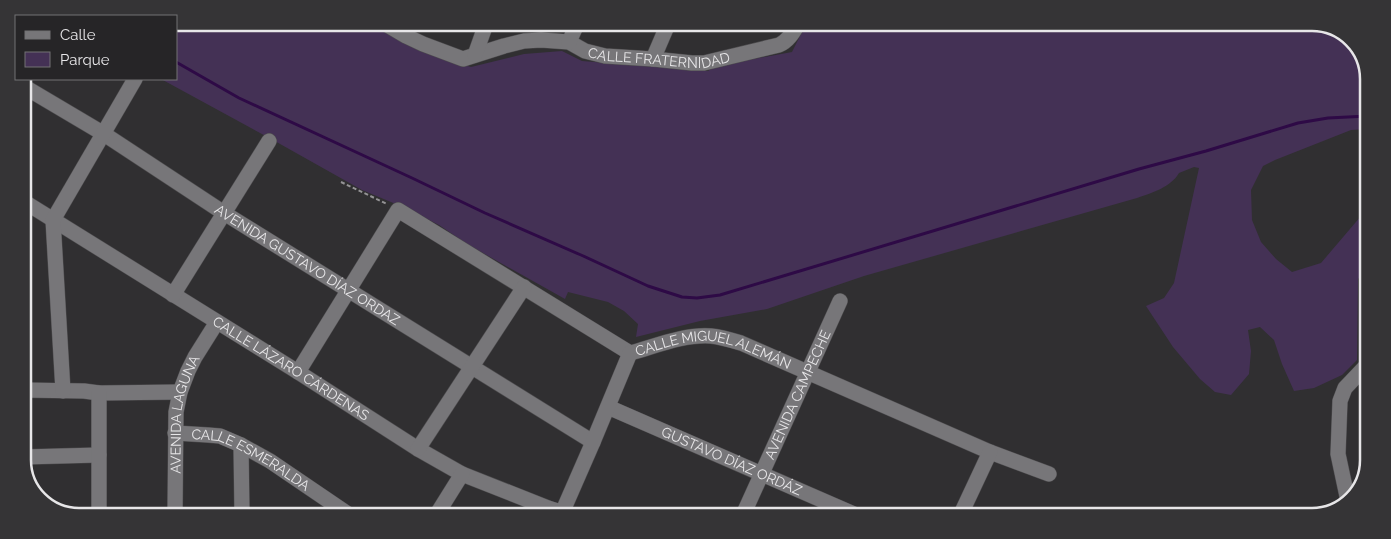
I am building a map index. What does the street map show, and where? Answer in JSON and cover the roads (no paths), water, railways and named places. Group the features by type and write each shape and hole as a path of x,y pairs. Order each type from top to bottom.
{"street":[{"name":"CALLE FRATERNIDAD","path":"398,31 423,44 463,59 524,41 540,40 569,42 595,54 692,64 704,63 779,45 790,38 793,31"},
{"path":"475,55 484,31"},
{"path":"569,42 574,31"},
{"path":"654,59 665,31"},
{"path":"62,391 53,220 134,80"},
{"name":"AVENIDA GUSTAVO DÍAZ ORDAZ","path":"31,91 104,134 224,213 593,442"},
{"path":"173,296 269,141"},
{"name":"CALLE LÁZARO CÁRDENAS","path":"31,207 298,372 418,449 462,474 550,508"},
{"name":"CALLE MIGUEL ALEMÁN","path":"349,290 398,210 630,353 688,337 709,336 724,338 741,343 990,452 1048,474"},
{"path":"418,449 524,287"},
{"path":"298,372 349,290"},
{"name":"AVENIDA CAMPECHE","path":"746,508 840,301"},
{"name":"AVENIDA LAGUNA","path":"175,508 175,433 176,412 180,392 195,357 217,322"},
{"path":"568,508 630,353"},
{"path":"1346,493 1338,454 1342,394 1344,388 1360,372"},
{"path":"31,390 99,393 180,392"},
{"path":"99,393 99,508"},
{"name":"GUSTAVO DÍAZ ORDÁZ","path":"608,407 840,508"},
{"name":"CALLE ESMERALDA","path":"175,433 220,436 241,444 270,461 339,508"},
{"path":"241,444 242,508"},
{"path":"964,508 990,452"},
{"path":"31,458 99,455"},
{"path":"441,508 462,474"}],"waterway":[{"path":"178,63 239,98 485,213 648,286 682,297 697,298 720,295 1298,123 1328,118 1360,116"}]}
